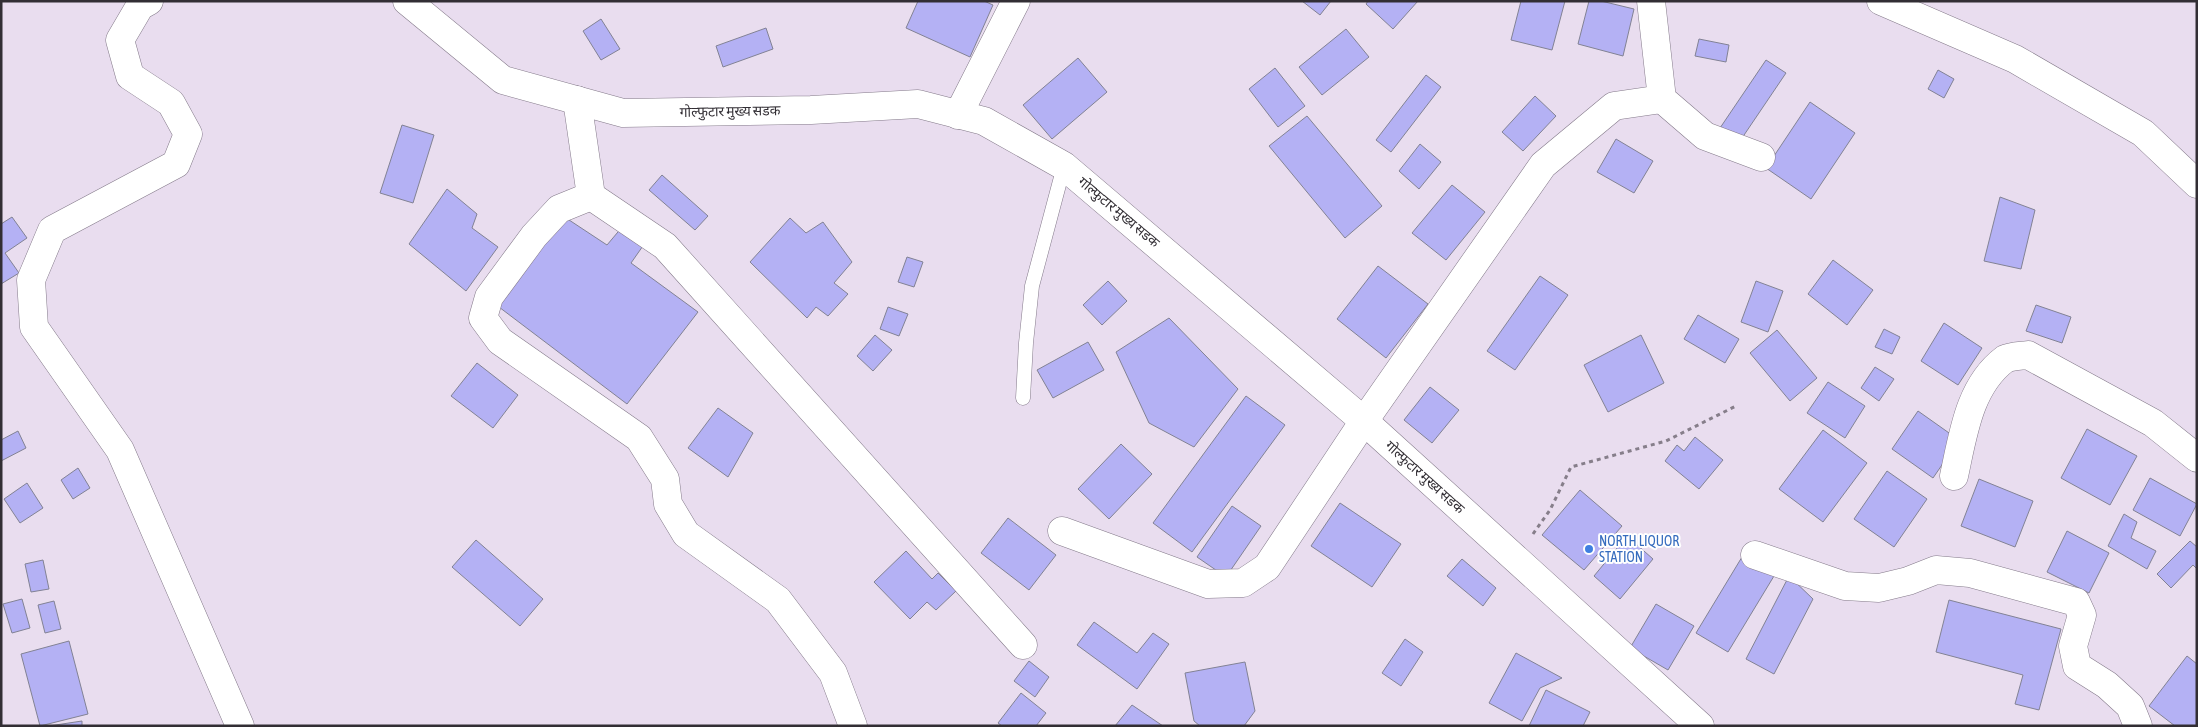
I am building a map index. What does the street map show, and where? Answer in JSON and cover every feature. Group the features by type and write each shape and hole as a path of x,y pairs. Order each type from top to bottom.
{"street":[{"path":"149,1 140,6 120,40 130,76 171,103 188,134 176,164 52,230 31,280 34,327 120,450 240,726"},
{"name":"गोल्फुटार मुख्य सडक","path":"407,1 503,80 624,113 810,110 918,104 984,121 1064,166 1364,421 1700,726"},
{"path":"958,115 1016,1"},
{"path":"1651,1 1662,99 1705,136 1761,157"},
{"path":"1880,1 2015,59 2143,134 2197,184"},
{"path":"1062,531 1208,584 1243,582 1267,567 1364,421 1543,165 1614,106 1662,99"},
{"path":"577,100 591,196 665,246 1022,645"},
{"path":"591,196 559,209 534,236 489,297 483,318 500,341 639,438 665,479 668,504 686,534 778,600 833,673 853,726"},
{"path":"1954,476 1968,413 1986,378 2007,358 2028,355 2153,423 2197,458"},
{"path":"1755,555 1845,586 1878,588 1908,581 1936,570 1970,573 2076,602 2082,615 2073,646 2077,666 2107,685 2130,706 2138,726"}],"lane":[{"path":"1023,398 1032,286 1064,166"}],"path":[{"path":"1515,558 1550,510 1572,467 1666,441 1736,406"}],"building":[{"path":"918,1 984,1 993,5 970,57 906,28"},
{"path":"1302,1 1331,1 1320,15"},
{"path":"1368,1 1418,1 1393,29 1366,4"},
{"path":"1521,1 1565,1 1552,50 1511,40"},
{"path":"1589,1 1601,1 1634,9 1623,56 1578,44"},
{"path":"601,19 620,49 601,60 583,31"},
{"path":"766,28 773,49 723,67 716,46"},
{"path":"1346,29 1369,57 1322,95 1299,67"},
{"path":"1699,39 1729,45 1726,62 1695,56"},
{"path":"1078,58 1107,92 1052,139 1023,105"},
{"path":"1766,60 1786,73 1740,141 1720,128"},
{"path":"1275,68 1305,106 1278,127 1249,89"},
{"path":"1938,70 1954,79 1944,98 1928,89"},
{"path":"1426,75 1441,87 1391,152 1376,140"},
{"path":"1535,96 1556,116 1523,151 1502,132"},
{"path":"1810,102 1855,133 1811,199 1766,168"},
{"path":"1307,116 1382,206 1345,238 1269,146"},
{"path":"402,125 434,135 413,203 380,193"},
{"path":"1616,139 1653,161 1634,193 1597,172"},
{"path":"1420,144 1441,162 1419,189 1399,171"},
{"path":"662,175 708,216 695,230 649,190"},
{"path":"1452,185 1485,212 1446,260 1412,233"},
{"path":"447,189 477,214 472,228 498,247 466,291 409,244"},
{"path":"2000,197 2035,210 2021,269 1984,261"},
{"path":"560,214 607,245 623,226 645,243 631,263 698,312 627,404 495,304"},
{"path":"12,217 27,238 5,253 19,273 1,284 1,224"},
{"path":"790,218 806,233 823,222 852,262 834,283 848,294 828,316 816,307 807,318 750,262"},
{"path":"907,257 923,262 914,287 898,282"},
{"path":"1833,260 1873,290 1847,325 1808,294"},
{"path":"1378,266 1428,304 1386,358 1337,319"},
{"path":"1540,276 1568,295 1515,370 1487,351"},
{"path":"1108,281 1127,301 1102,325 1083,305"},
{"path":"1756,281 1783,291 1768,332 1741,322"},
{"path":"2036,305 2071,317 2062,343 2026,331"},
{"path":"888,307 908,314 899,336 880,329"},
{"path":"1698,315 1739,339 1725,363 1684,339"},
{"path":"1169,318 1238,389 1194,447 1149,423 1116,352"},
{"path":"1944,323 1982,348 1958,385 1921,361"},
{"path":"1884,329 1900,337 1892,354 1875,347"},
{"path":"1777,330 1817,378 1790,401 1750,353"},
{"path":"875,335 892,350 873,371 857,356"},
{"path":"1641,335 1664,383 1608,412 1584,365"},
{"path":"1088,342 1104,370 1053,398 1037,370"},
{"path":"477,363 518,395 493,428 451,396"},
{"path":"1875,367 1894,379 1879,401 1861,388"},
{"path":"1828,382 1865,406 1845,438 1807,413"},
{"path":"1430,387 1459,410 1432,443 1404,420"},
{"path":"1246,396 1285,425 1192,552 1153,523"},
{"path":"718,408 753,433 728,477 688,448"},
{"path":"1918,411 1959,440 1933,478 1892,449"},
{"path":"2087,429 2137,456 2110,505 2061,478"},
{"path":"1823,430 1867,463 1823,522 1779,489"},
{"path":"18,431 26,448 1,461 1,440"},
{"path":"1695,437 1723,460 1699,489 1665,461 1677,445 1684,451"},
{"path":"1121,444 1152,474 1109,519 1078,489"},
{"path":"78,468 90,488 73,499 61,480"},
{"path":"1887,471 1927,499 1894,547 1854,519"},
{"path":"2150,478 2197,504 2180,536 2133,510"},
{"path":"1979,479 2033,501 2015,547 1961,526"},
{"path":"27,483 43,508 20,523 4,499"},
{"path":"1580,490 1622,526 1584,570 1542,535"},
{"path":"1340,503 1401,544 1372,587 1311,546"},
{"path":"1232,506 1261,526 1226,577 1197,557"},
{"path":"2124,514 2137,522 2131,538 2156,551 2147,569 2108,546"},
{"path":"1008,518 1056,555 1029,590 981,553"},
{"path":"2067,531 2109,553 2089,593 2047,572"},
{"path":"1627,536 1653,559 1620,599 1594,576"},
{"path":"476,540 543,599 520,626 452,567"},
{"path":"2190,541 2197,547 2197,569 2193,565 2171,588 2157,574"},
{"path":"906,551 932,579 938,573 956,591 936,610 927,602 910,619 874,582"},
{"path":"1742,557 1774,576 1728,652 1696,633"},
{"path":"1462,559 1496,588 1483,606 1447,576"},
{"path":"43,560 49,589 31,592 25,564"},
{"path":"1789,576 1813,599 1774,674 1746,659"},
{"path":"22,599 30,628 12,633 3,604"},
{"path":"1949,600 2061,629 2039,710 2015,704 2023,675 1936,652"},
{"path":"54,601 61,629 45,633 38,605"},
{"path":"1656,604 1694,626 1668,670 1630,648"},
{"path":"1094,622 1137,653 1153,633 1169,644 1137,689 1077,645"},
{"path":"1405,639 1423,652 1401,686 1382,673"},
{"path":"69,641 88,714 40,726 21,654"},
{"path":"1516,653 1562,678 1540,688 1522,721 1489,703"},
{"path":"2187,656 2197,664 2197,726 2175,726 2149,706"},
{"path":"1029,661 1049,677 1035,697 1014,681"},
{"path":"1245,662 1255,711 1244,726 1200,726 1194,721 1185,673"},
{"path":"1546,690 1590,712 1583,726 1529,726"},
{"path":"1021,693 1046,713 1036,726 1002,726 998,723"},
{"path":"1132,705 1163,726 1115,726"},
{"path":"82,721 82,726 49,726"}],"place":[{"name":"NORTH LIQUOR STATION","path":"1589,549"}]}
